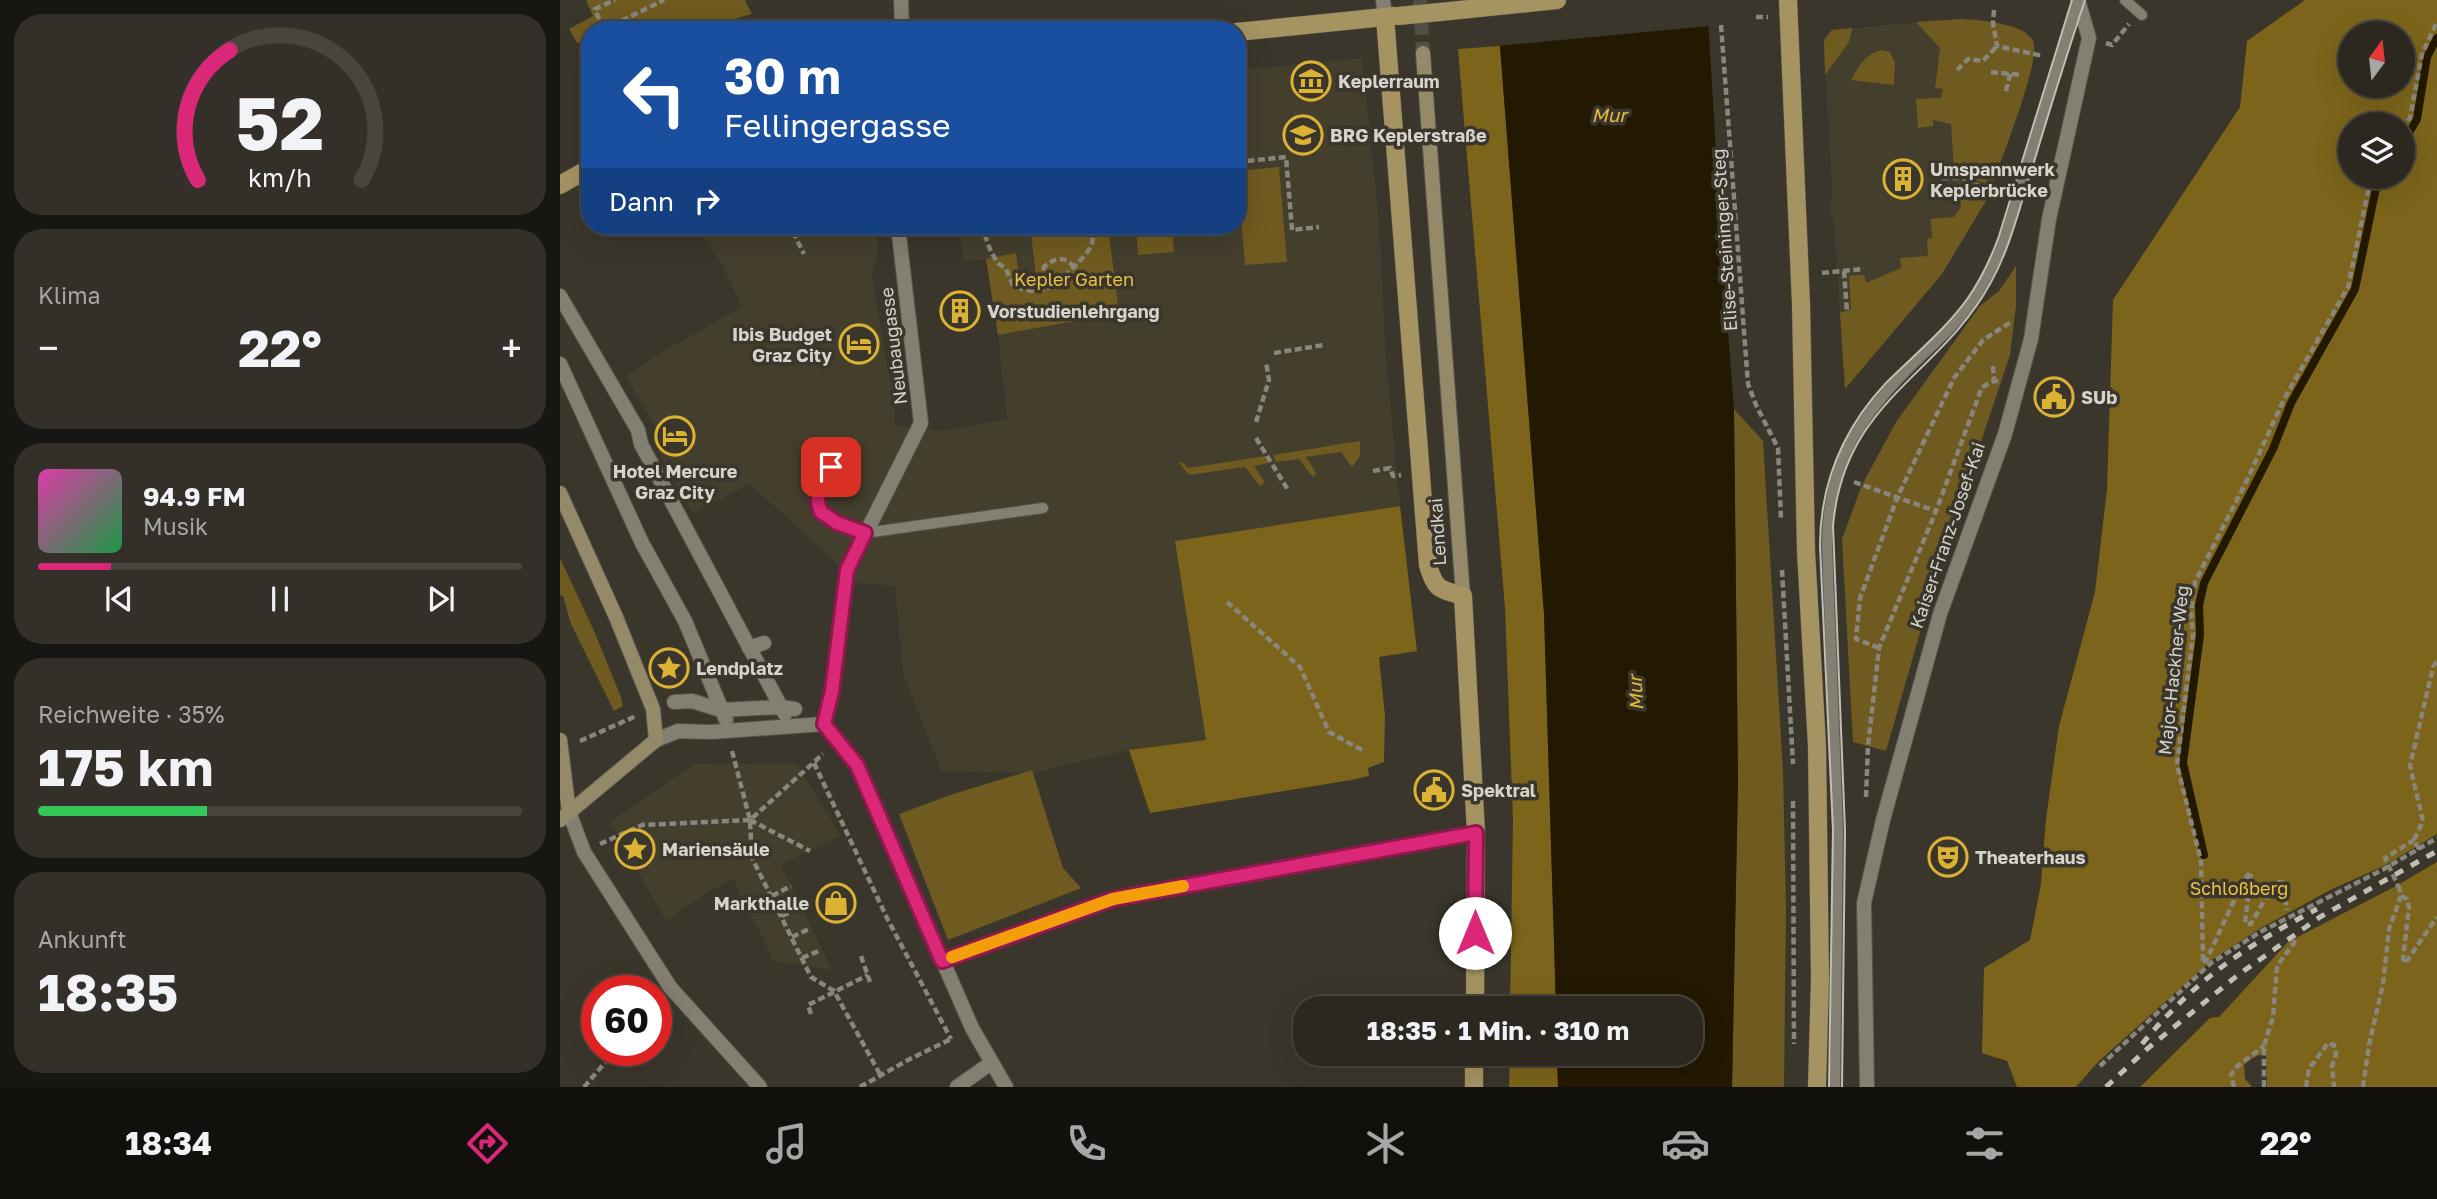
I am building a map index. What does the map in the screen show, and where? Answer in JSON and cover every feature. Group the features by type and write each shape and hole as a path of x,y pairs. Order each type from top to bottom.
{"main road":[{"path":"1246,31 1388,11 1557,0"},
{"path":"1788,0 1800,274 1806,551 1817,746 1820,979 1817,1087"},
{"path":"1388,11 1428,565 1434,584 1463,596"},
{"name":"Lendkai","path":"1423,53 1463,596 1476,833 1475,996"},
{"path":"560,185 581,173"},
{"path":"560,493 616,617 653,709 656,740 564,816"},
{"path":"560,740 564,816"},
{"path":"1474,1066 1474,1087"}],"street":[{"path":"901,0 902,21"},
{"name":"Kaiser-Franz-Josef-Kai","path":"1867,1087 1864,903 1882,820 1940,614 2005,434 2031,339 2049,219 2089,38 2078,0"},
{"name":"Neubaugasse","path":"824,724 832,691 847,570 921,423 899,235"},
{"path":"560,296 638,430 641,444 748,648 787,710 723,715 692,701 674,702"},
{"path":"560,363 642,543 685,621 723,715"},
{"path":"748,648 764,642"},
{"path":"656,740 678,731 711,732 824,724 857,765 972,1028 1006,1087"},
{"path":"564,816 670,987 761,1087"},
{"path":"942,961 1113,899 1476,833"},
{"path":"957,1087 991,1063"}],"lane":[{"path":"1835,1087 1839,831 1828,546 1828,513 1832,489 1841,460 1868,416 1906,371 1961,316 1992,270 2006,234 2078,0"},
{"path":"2125,0 2142,15"},
{"path":"831,467 818,488 817,497 821,512 837,523 865,533 1043,508"}],"path":[{"path":"600,21 595,9 615,0"},
{"path":"620,21 664,0"},
{"path":"1994,10 1997,46"},
{"path":"2411,112 2422,54 2437,22"},
{"name":"Elise-Steininger-Steg","path":"1721,24 1748,384 1778,448 1781,520"},
{"path":"2116,40 2122,30"},
{"path":"1997,46 2046,57"},
{"path":"1957,70 1968,60 1983,61 1997,46"},
{"path":"1991,72 2021,75"},
{"path":"2006,91 2010,74"},
{"path":"1246,161 1286,157 1292,230 1319,227"},
{"path":"1942,178 1959,178 1991,191"},
{"name":"Major-Hackher-Weg","path":"2287,910 2283,883 2279,882 2265,899 2251,924 2245,923 2251,872 2244,879 2206,961 2203,961 2201,861 2177,765 2193,634 2191,612 2195,582 2248,478 2284,399 2348,287 2369,189"},
{"path":"794,235 804,254"},
{"path":"985,235 991,252 1006,269 1013,285 1025,291 1042,290 1058,283 1092,245 1093,235"},
{"path":"1042,290 1044,267 1053,259 1070,262 1074,267"},
{"path":"1800,274 1864,269"},
{"path":"1844,271 1847,312"},
{"path":"1879,648 1856,639 1860,598 1897,498 1954,377 1983,340 2011,322"},
{"path":"1274,353 1324,345"},
{"path":"1256,422 1269,380 1266,362"},
{"path":"1866,799 1868,746 1879,648 1936,511 1982,387 1994,381 1993,366"},
{"path":"1256,438 1288,490"},
{"path":"1373,471 1390,468 1393,476 1402,475"},
{"path":"1854,482 1936,511"},
{"path":"1782,562 1793,769"},
{"path":"1227,602 1300,667 1329,732 1362,750"},
{"path":"2437,661 2433,667 2410,766 2423,821 2414,840 2385,858 2409,907 2403,959 2406,962 2437,917"},
{"path":"581,741 626,719"},
{"path":"729,742 750,820 752,858 811,977 834,991 881,1076"},
{"path":"750,820 829,748"},
{"path":"814,763 858,855 884,919 951,1039"},
{"path":"1793,793 1794,1046"},
{"path":"596,846 642,825 750,820 810,851"},
{"path":"2100,1066 2211,963 2260,932 2384,869 2437,838"},
{"path":"2414,840 2419,849"},
{"path":"851,857 858,855"},
{"path":"861,878 867,876"},
{"path":"772,896 791,886"},
{"path":"2363,1087 2369,1045 2384,984 2389,929 2400,893"},
{"path":"782,916 801,907"},
{"path":"792,937 811,929"},
{"path":"2264,1087 2264,1046 2273,1017 2277,966 2295,938"},
{"path":"802,958 821,950"},
{"path":"861,956 870,982"},
{"path":"811,1014 808,1005 868,975"},
{"path":"860,1087 963,1032"},
{"path":"2305,1087 2309,1069 2328,1043 2334,1045 2336,1054 2332,1066 2334,1087"},
{"path":"2234,1087 2231,1075 2235,1068 2264,1046"},
{"path":"584,1087 602,1066"}],"shaded area":[{"path":"1943,20 1935,88 1977,93 2031,73 1987,199 1942,274 1845,389 1834,223 1829,208 1832,194 1824,41 1832,30"},
{"path":"1362,58 1379,221 1385,344 1400,506 1176,541 1206,740 1129,750 1033,773 941,771 903,673 895,586 858,583 750,484 693,514 652,440 657,430 626,376 657,355 742,307 720,261 703,235 877,235 878,249 872,274 895,409 894,425 943,431 1007,419 986,259 964,261 960,235 1246,235 1246,69"},
{"path":"797,763 841,836 781,865 832,970 773,961 759,930 745,908 734,879 711,890 666,921 610,822 694,764"}],"green space":[{"path":"586,0 745,0 752,14 727,21 584,21 593,16"},
{"name":"Schloßberg","path":"2305,0 2437,0 2437,834 2384,866 2332,889 2261,928 2213,959 2098,1062 2076,1087 2017,1087 2007,1061 1982,1053 1984,968 2030,940 2041,884 2046,819 2059,726 2095,592 2107,489 2113,300 2240,107 2247,41"},
{"path":"1962,19 2012,26 2033,41 2032,68 1992,186 1967,177 1941,174 1941,169 1954,169 1951,124 1933,120 1933,126 1918,128 1916,99 1941,98 1943,89 1935,88 1940,48 1916,22"},
{"path":"581,22 581,41 577,43 569,29"},
{"path":"1852,28 1849,42 1825,75 1824,40 1832,30"},
{"path":"1500,46 1544,613 1556,996 1510,996 1513,820 1505,608 1458,49"},
{"path":"1882,50 1890,52 1895,63 1894,85 1851,80 1867,57"},
{"path":"1279,167 1287,262 1245,265 1242,235 1246,235 1246,170"},
{"path":"1958,182 1987,199 1942,274 1845,389 1840,313 1851,309 1849,276 1864,275 1866,283 1901,268 1900,258 1928,256 1927,239 1932,238 1931,219 1954,217 1961,207"},
{"name":"Kepler Garten","path":"1031,235 1109,235 1119,313 998,335 986,259 1016,253 1019,277 1036,275"},
{"path":"1137,235 1173,235 1174,252 1138,255"},
{"path":"2016,266 2016,306 2010,355 1938,570 1886,751 1853,742 1842,539 1862,485 1896,422 1980,306 1999,291"},
{"path":"1734,409 1763,441 1783,771 1786,909 1784,1087 1732,1087 1738,781"},
{"path":"1360,441 1360,456 1352,467 1341,452 1306,457 1316,473 1313,477 1299,459 1276,462 1273,455"},
{"path":"1266,456 1268,463 1254,466 1264,481 1262,486 1245,467 1189,475 1179,463 1182,462 1188,468"},
{"path":"1400,506 1417,651 1379,657 1385,716 1384,762 1368,768 1369,776 1351,780 1150,813 1129,750 1206,740 1175,541"},
{"path":"560,558 621,697 623,706 614,711 571,624 563,596 560,595"},
{"path":"1032,770 1063,868 1081,888 948,940 899,814"},
{"path":"2437,862 2437,1087 2267,1087 2266,1055 2263,1055 2254,1057 2244,1065 2245,1079 2252,1087 2140,1087 2210,1018 2219,1017 2288,942"},
{"path":"1510,1066 1557,1066 1558,1087 1509,1087"}],"water":[{"name":"Mur","path":"1502,0 1707,0 1734,409 1738,781 1732,1087 1558,1087 1557,1066 1703,1066 1703,996 1556,996 1544,613 1500,46"}],"pier":[{"path":"1499,0 1710,0 1717,113 1710,26 1496,46"}],"waterway":[{"path":"2415,122 2427,57 2437,38"},
{"path":"2204,855 2183,763 2200,635 2199,605 2204,583 2273,449 2291,403 2355,289 2376,189"}],"tunnel":[{"path":"1420,0 1423,53"}],"tram line":[{"path":"1829,1087 1833,830 1820,546 1824,500 1837,458 1858,419 1886,383 1959,310 1985,268 1999,236 2072,0"},
{"path":"1842,1087 1845,831 1833,526 1841,483 1855,448 1874,418 1970,315 1998,269 2014,228 2085,0"}],"railway":[{"path":"2106,1087 2147,1049 2238,975 2320,917 2437,851"},
{"path":"2142,1044 2201,983 2266,937 2317,909"}],"slow traffic":[{"path":"952,957 1113,899 1183,886"}],"place":[{"name":"Keplerraum","path":"1311,81"},
{"name":"BRG Keplerstraße","path":"1303,135"},
{"name":"Umspannwerk Keplerbrücke","path":"1903,179"},
{"name":"Vorstudienlehrgang","path":"960,311"},
{"name":"Ibis Budget Graz City","path":"859,344"},
{"name":"SUb","path":"2054,397"},
{"name":"Hotel Mercure Graz City","path":"675,436"},
{"name":"Lendplatz","path":"669,668"},
{"name":"Spektral","path":"1434,790"},
{"name":"Mariensäule","path":"635,849"},
{"name":"Theaterhaus","path":"1948,857"},
{"name":"Markthalle","path":"836,903"}],"route":[{"path":"831,467 818,488 818,505 821,512 837,523 865,533 847,570 832,691 824,724 857,765 942,961 1113,899 1476,833 1475,933"}]}
